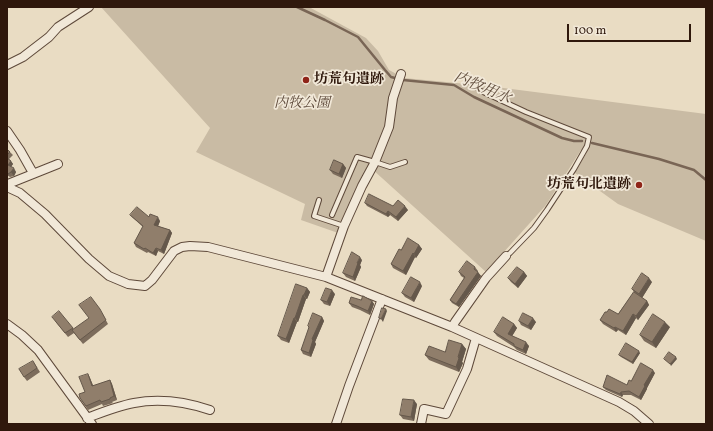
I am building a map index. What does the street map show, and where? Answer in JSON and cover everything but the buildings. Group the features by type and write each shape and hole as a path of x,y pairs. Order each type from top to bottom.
{"street":[{"path":"7,65 23,57 58,27 89,7"},
{"path":"326,278 344,226 362,186 375,162 388,127 393,98 400,78"},
{"path":"7,131 33,173"},
{"path":"58,164 33,173 8,184 7,186 20,193 45,214 89,260 109,276 128,284 145,286 152,280 174,251 182,247 190,246 208,248 326,278 452,327 619,402 649,424"},
{"path":"452,327 486,278 506,256"},
{"path":"336,424 382,299"},
{"path":"7,324 22,335 38,350 89,421 111,409 134,403 151,401 172,401 195,405 210,410"},
{"path":"421,424 424,409 446,414 467,369 476,338"}],"lane":[{"path":"470,82 481,91 526,112 589,137 587,146 574,169 547,210 530,232 506,256"},
{"path":"332,215 357,157 390,167 405,162"},
{"path":"319,200 314,216 344,226"}],"green space":[{"name":"内牧公園","path":"101,7 309,7 366,38 378,51 389,70 404,78 488,86 706,114 706,241 618,204 575,173 587,152 581,150 546,205 486,272 372,169 341,234 301,220 305,204 196,152 210,128"}],"waterway":[{"name":"内牧用水","path":"297,7 358,37 391,77 403,80 454,85 474,97 562,138 582,141"},
{"name":"内牧用水","path":"592,143 659,159 694,170 706,180"}],"place":[{"name":"坊荒句遺跡","path":"306,80"},
{"name":"坊荒句北遺跡","path":"639,185"}]}
